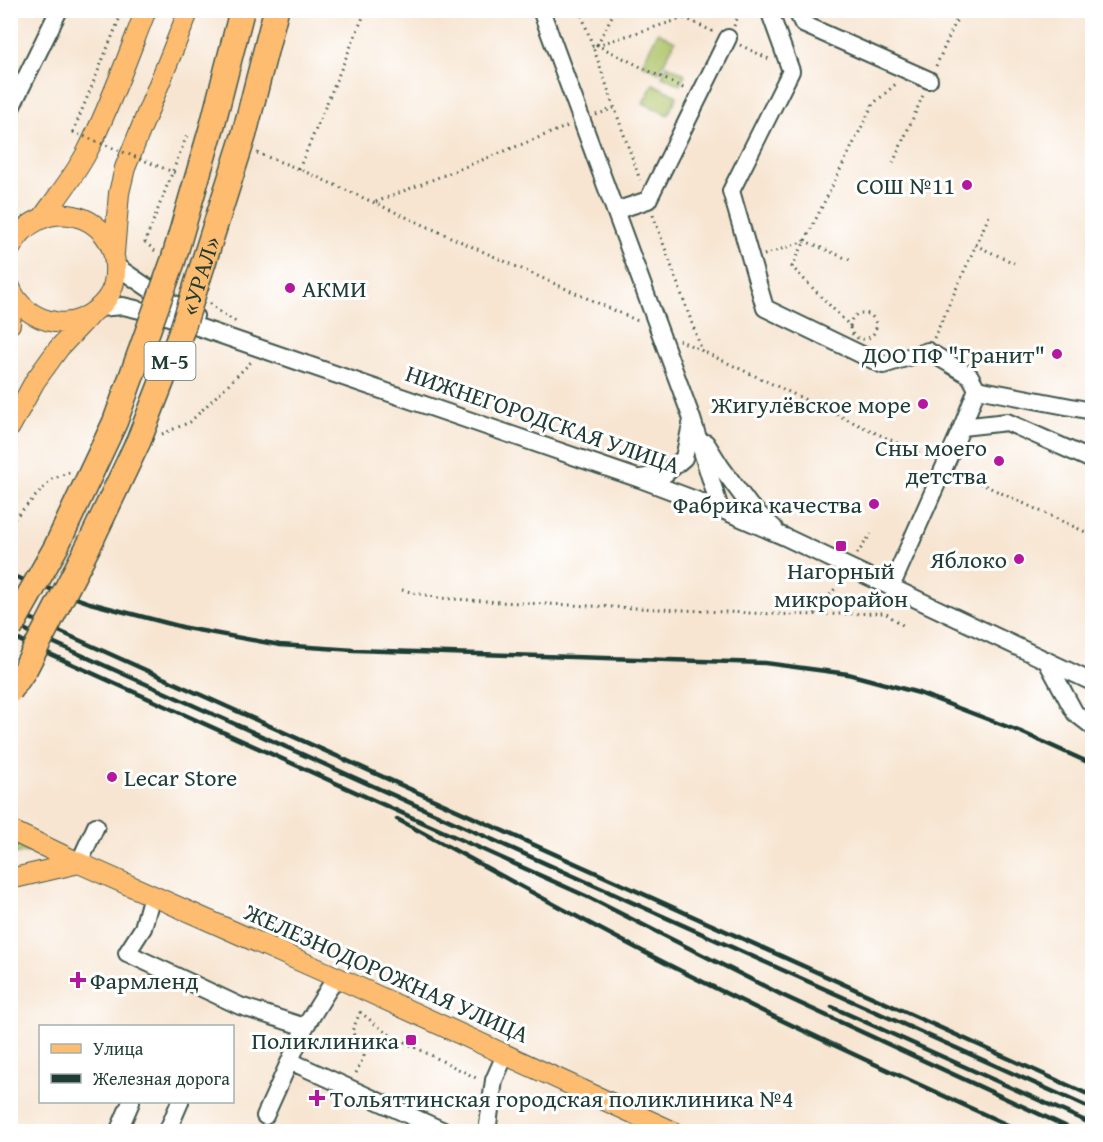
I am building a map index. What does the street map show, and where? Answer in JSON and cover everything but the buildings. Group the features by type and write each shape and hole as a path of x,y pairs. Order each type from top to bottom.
{"highway":[{"name":"«УРАЛ»","path":"10,628 56,547 115,422 173,261 213,123 242,10"},
{"name":"«УРАЛ»","path":"10,691 25,669 106,510 139,440 182,330 244,135 276,10"}],"main road":[{"path":"10,249 16,238 38,220 66,187 86,153 146,10"},
{"path":"10,427 35,381 58,348 107,299 112,289 115,278 119,194 125,168 189,10"},
{"path":"10,222 38,220 65,214 76,216 96,227 104,235 110,244 115,261"},
{"path":"11,290 27,310 46,321 58,323 80,320 95,311"},
{"path":"10,324 11,290"},
{"name":"ЖЕЛЕЗНОДОРОЖНАЯ УЛИЦА","path":"10,830 674,1131"},
{"path":"10,869 79,863"},
{"path":"10,879 79,863"}],"street":[{"path":"10,110 59,10"},
{"name":"НИЖНЕГОРОДСКАЯ УЛИЦА","path":"541,10 692,419"},
{"path":"769,10 791,71 731,191 765,308 883,365 928,351 970,376 977,389 891,587"},
{"path":"796,10 803,24 929,80"},
{"path":"615,211 648,200 728,39"},
{"path":"115,261 160,296 243,343"},
{"name":"НИЖНЕГОРОДСКАЯ УЛИЦА","path":"95,311 123,306 166,316 640,479 720,509 785,537 1092,682"},
{"path":"977,389 1092,411"},
{"path":"640,479 665,474 684,458 692,419"},
{"path":"692,419 720,509"},
{"path":"692,419 721,467 750,506 785,537"},
{"path":"962,427 1007,422 1092,460"},
{"path":"1046,660 1075,713 1092,726"},
{"path":"79,863 96,826"},
{"path":"152,895 143,928 127,953 240,1006 305,1027"},
{"path":"265,1116 305,1027 336,977"},
{"path":"487,1131 494,1080 505,1055"},
{"path":"290,1061 447,1131"},
{"path":"118,1131 130,1103"},
{"path":"167,1131 179,1103"}],"path":[{"path":"123,10 73,132 178,174"},
{"path":"299,170 366,10"},
{"path":"597,45 615,10"},
{"path":"893,163 961,10"},
{"path":"592,47 684,18"},
{"path":"597,45 699,96"},
{"path":"850,327 854,317 859,313 866,313 872,316 877,329 868,339 855,336 850,327 792,267 873,104 899,81"},
{"path":"375,203 614,108"},
{"path":"256,153 375,203 660,331 1092,536"},
{"path":"928,351 988,216"},
{"path":"751,259 805,241 850,260"},
{"path":"975,245 1014,263"},
{"path":"402,590 438,598 500,602 795,615 885,613 904,626"},
{"path":"349,1088 364,1056 352,1031 369,993"},
{"path":"360,1012 385,1032 493,1087"}],"green space":[{"path":"658,32 675,41 659,72 642,64"},
{"path":"667,65 685,74 680,85 662,76"},
{"path":"653,84 677,96 668,115 643,103"},
{"path":"11,839 29,848 29,852 11,854"}],"railway":[{"path":"10,575 90,603 186,628 280,645 354,650 765,663 848,674 919,693 1021,732 1092,764"},
{"path":"10,609 1092,1096"},
{"path":"10,623 1092,1109"},
{"path":"10,636 588,897 784,996 1078,1132"},
{"path":"397,819 689,975 1023,1132"},
{"path":"832,1007 1092,1124"}],"place":[{"name":"СОШ №11","path":"967,185"},
{"name":"АКМИ","path":"290,288"},
{"name":"ДОО ПФ \"Гранит\"","path":"1057,354"},
{"name":"Жигулёвское море","path":"923,404"},
{"name":"Сны моего детства","path":"999,461"},
{"name":"Фабрика качества","path":"874,504"},
{"name":"Нагорный микрорайон","path":"841,546"},
{"name":"Яблоко","path":"1019,559"},
{"name":"Lecar Store","path":"112,777"},
{"name":"Фармленд","path":"78,980"},
{"name":"Поликлиника","path":"411,1040"},
{"name":"Тольяттинская городская поликлиника №4","path":"317,1098"}]}
